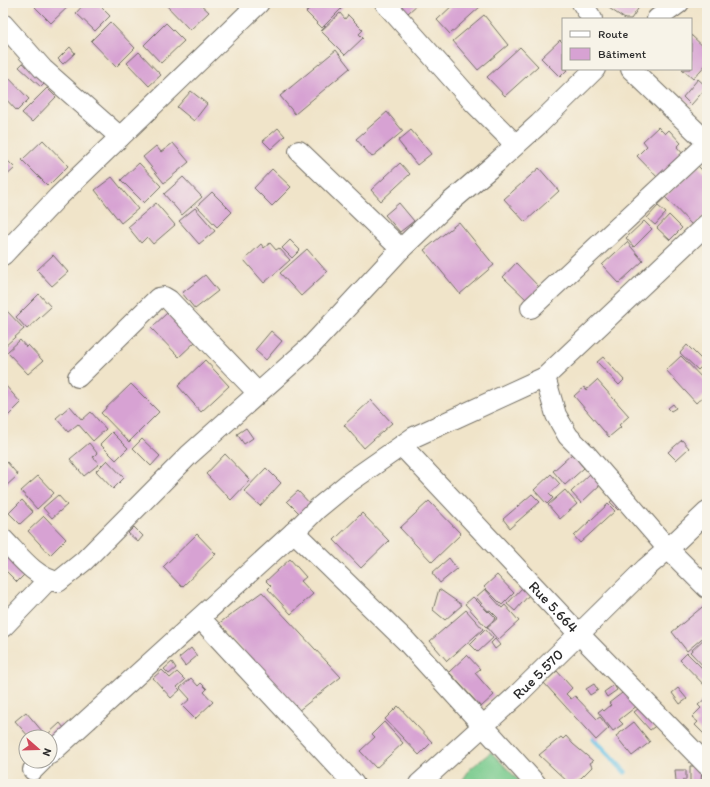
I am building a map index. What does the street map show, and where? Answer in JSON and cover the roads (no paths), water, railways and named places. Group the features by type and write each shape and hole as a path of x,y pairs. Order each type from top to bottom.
{"street":[{"path":"3,255 58,197 259,3"},
{"path":"385,3 474,103 514,145"},
{"path":"582,3 591,18"},
{"path":"658,18 679,3"},
{"path":"3,24 43,69 120,137"},
{"path":"3,539 37,574 48,580 58,582 84,560 189,455 310,347 401,249 448,204 539,124 594,70"},
{"path":"531,308 707,143 632,70"},
{"path":"299,151 401,249"},
{"path":"58,747 317,510 351,481 414,437 545,377 707,224"},
{"path":"78,377 158,298 164,297 169,300 258,393"},
{"path":"545,377 556,415 568,436 586,454 668,550 707,588"},
{"name":"Rue 5.664","path":"402,446 580,634 707,765"},
{"name":"Rue 5.570","path":"419,784 516,696 646,568 668,550 707,512"},
{"path":"294,532 406,641 536,784"},
{"path":"3,627 48,580"},
{"path":"200,618 354,784"}],"waterway":[{"path":"594,739 625,772"}]}
